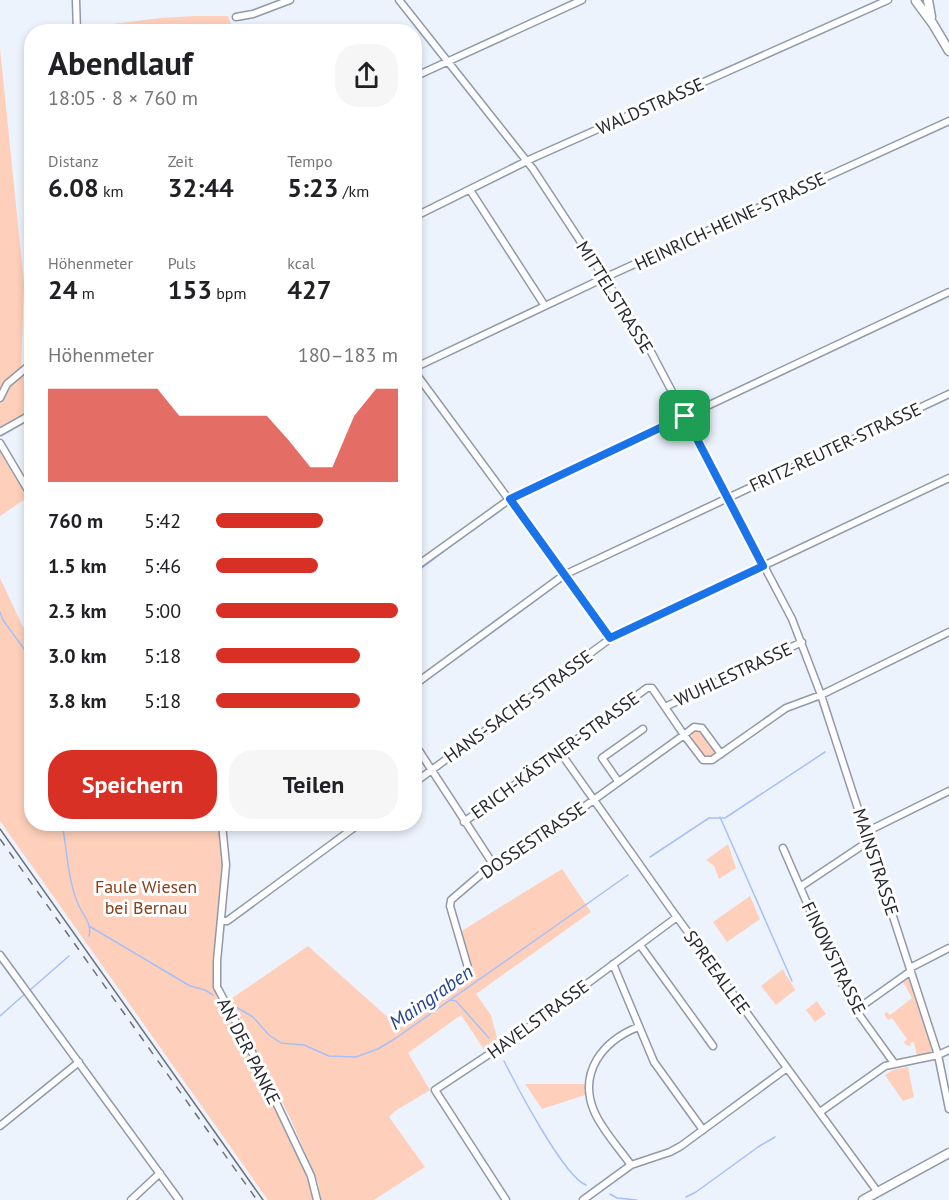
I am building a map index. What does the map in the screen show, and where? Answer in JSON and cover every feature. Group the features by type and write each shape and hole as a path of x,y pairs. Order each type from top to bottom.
{"street":[{"path":"76,0 77,24"},
{"path":"265,0 269,9"},
{"path":"236,17 269,9 290,0"},
{"name":"MITTELSTRASSE","path":"399,0 418,24"},
{"path":"422,73 582,0"},
{"name":"WALDSTRASSE","path":"422,213 527,161 888,0"},
{"path":"920,0 927,4 933,24 949,51"},
{"name":"MITTELSTRASSE","path":"422,29 527,161 649,348 792,619"},
{"name":"HEINRICH-HEINE-STRASSE","path":"422,365 604,278 949,121"},
{"path":"470,190 545,306"},
{"path":"422,562 510,499 949,292"},
{"path":"0,398 7,384 24,370"},
{"path":"422,380 610,638"},
{"name":"FRITZ-REUTER-STRASSE","path":"422,679 564,575 949,394"},
{"path":"0,432 24,418"},
{"path":"0,443 24,484"},
{"name":"HANS-SACHS-STRASSE","path":"422,777 610,638 949,478"},
{"name":"MAINSTRASSE","path":"792,619 821,695 911,970 938,1055 949,1109"},
{"path":"665,706 705,761 712,760 786,708 821,695 949,632"},
{"name":"WUHLESTRASSE","path":"665,706 802,642"},
{"name":"ERICH-KÄSTNER-STRASSE","path":"464,822 646,687 652,688 665,706"},
{"path":"684,735 694,728 702,728 721,754"},
{"path":"618,781 602,758 643,729"},
{"name":"DOSSESTRASSE","path":"469,971 450,906 451,900 493,864 556,827 684,735"},
{"name":"SPREEALLEE","path":"560,752 677,918 877,1191"},
{"path":"422,756 493,864"},
{"path":"866,832 949,791"},
{"name":"AN DER PANKE","path":"223,831 226,865 217,960 217,987 253,1054 311,1176 317,1200"},
{"path":"222,921 227,921 349,831"},
{"path":"800,887 869,841"},
{"name":"FINOWSTRASSE","path":"783,848 850,1002 894,1063"},
{"name":"HAVELSTRASSE","path":"506,1200 435,1090 509,1042 613,963 677,918"},
{"path":"640,945 713,1046"},
{"path":"856,1010 911,970 949,948"},
{"path":"0,955 179,1200"},
{"path":"613,963 654,1062 702,1130"},
{"path":"632,1165 596,1114 591,1102 590,1089 592,1073 600,1053 617,1037 638,1027"},
{"path":"819,1112 880,1069 894,1063 938,1055 949,1050"},
{"path":"0,1126 79,1062"},
{"path":"583,1200 632,1165 670,1152 788,1068"},
{"path":"863,1200 949,1153"},
{"path":"131,1200 160,1173"}],"green space":[{"path":"228,16 231,24 113,24 160,18"},
{"path":"0,48 24,284 21,368 24,371 24,416 0,429"},
{"path":"0,449 24,490 24,500 0,516"},
{"name":"Faule Wiesen bei Bernau","path":"0,578 24,626 24,831 221,831 223,864 214,979 217,998 240,1032 271,1094 300,1159 314,1200 268,1200 0,821"},
{"path":"694,730 701,730 715,748 716,753 705,757 700,752 692,739"},
{"path":"728,844 736,868 719,879 714,866 706,860"},
{"path":"562,869 591,912 476,994 491,1015 498,1042 485,1051 461,1015 408,1053 430,1090 389,1117 425,1167 374,1200 321,1200 318,1182 291,1120 263,1063 228,1001 308,946 392,1021 465,973 472,974 473,966 469,964 460,932"},
{"path":"750,896 760,919 727,942 713,922"},
{"path":"783,969 795,990 776,1005 761,986"},
{"path":"908,976 933,1051 931,1054 917,1056 914,1042 910,1043 911,1046 906,1045 904,1042 907,1039 892,1018 888,1020 884,1014 887,1012 890,1015 912,998 902,980"},
{"path":"817,1001 826,1014 815,1022 806,1010"},
{"path":"908,1067 914,1097 903,1101 885,1075 893,1070"},
{"path":"525,1084 585,1084 585,1095 542,1109"}],"waterway":[{"path":"489,519 504,508"},
{"path":"471,532 483,523"},
{"path":"457,542 466,535"},
{"path":"422,568 455,543"},
{"path":"0,612 3,620 24,649"},
{"name":"Maingraben","path":"650,857 709,818 725,818 825,752"},
{"path":"720,817 792,981"},
{"path":"63,831 72,887 88,924 89,936"},
{"name":"Maingraben","path":"236,1007 253,1017 269,1035 281,1043 304,1045 329,1056 356,1057 378,1049 396,1038 628,875"},
{"name":"Maingraben","path":"89,926 190,986 213,995"},
{"path":"30,990 69,956"},
{"path":"0,1016 26,993"},
{"path":"450,1000 456,1001 489,1038"},
{"path":"504,1061 529,1109 554,1149 566,1166 586,1185"},
{"path":"686,1197 775,1137"},
{"path":"610,1194 617,1198 637,1200"}],"tram line":[{"path":"0,829 263,1200"}],"railway":[{"path":"0,839 257,1200"}],"route":[{"path":"685,416 763,566 610,638 510,499 685,416"}]}
